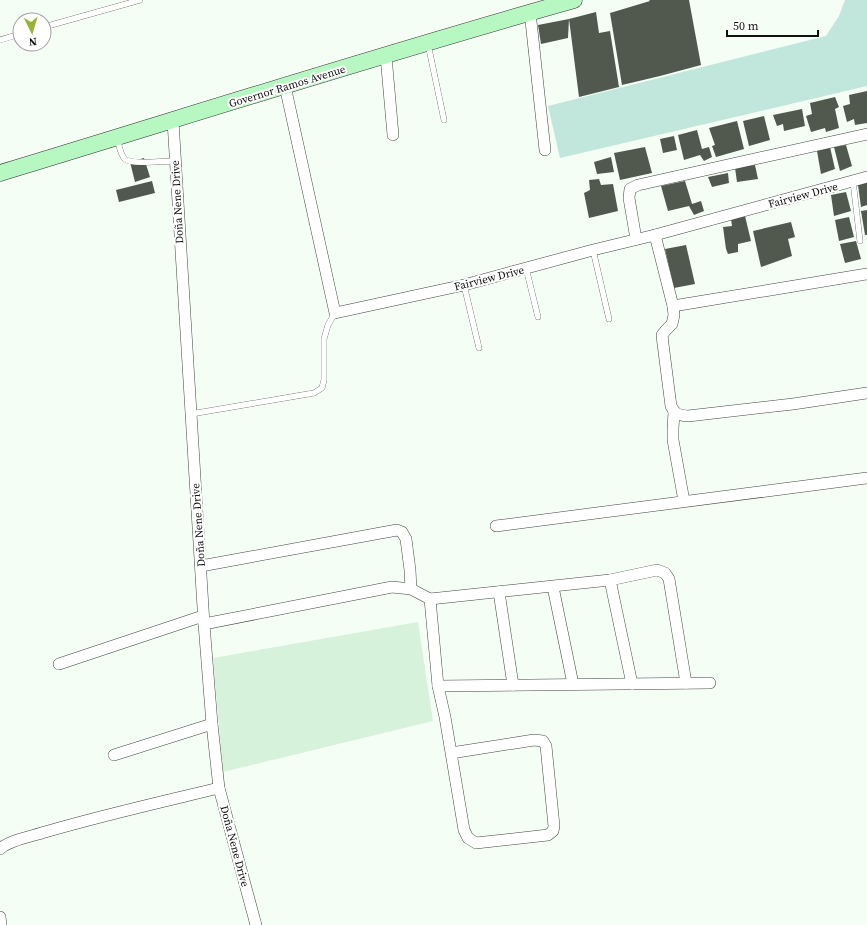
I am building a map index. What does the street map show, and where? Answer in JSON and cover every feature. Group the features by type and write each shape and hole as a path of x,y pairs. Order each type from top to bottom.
{"main road":[{"name":"Governor Ramos Avenue","path":"0,173 530,12 551,3 574,0"}],"street":[{"path":"530,12 545,150"},
{"path":"386,56 393,135"},
{"path":"285,86 335,313"},
{"name":"Doña Nene Drive","path":"173,121 201,566 203,620 212,724 219,788 256,925"},
{"path":"636,239 629,198 630,189 638,185 867,134"},
{"name":"Fairview Drive","path":"335,313 464,285 867,177"},
{"path":"655,235 673,306 674,315 672,324 662,335 662,340 671,406 674,412 679,416 792,404 867,393"},
{"path":"673,306 867,274"},
{"path":"674,412 674,440 684,501"},
{"path":"496,526 867,478"},
{"path":"201,566 397,530 402,532 406,539 411,589"},
{"path":"59,664 203,620 392,587 411,589 430,599 610,580 657,570 665,573 669,579 686,683"},
{"path":"610,580 632,684"},
{"path":"553,587 573,684"},
{"path":"499,592 513,685"},
{"path":"430,599 438,686 445,717 451,753 464,830 468,838 476,843 548,835 553,831 554,826 546,746 543,741 534,740 451,753"},
{"path":"438,686 710,683"},
{"path":"114,755 212,724"},
{"path":"0,849 9,843 137,807 219,788"},
{"path":"0,917 1,925"}],"lane":[{"path":"52,25 140,0"},
{"path":"0,40 12,36"},
{"path":"428,43 444,120"},
{"path":"117,138 122,156 125,160 135,162 175,161"},
{"path":"853,181 860,241"},
{"path":"593,250 609,319"},
{"path":"526,268 538,317"},
{"path":"464,285 478,348"},
{"path":"191,414 314,393 322,388 324,380 324,339 328,325 335,313"}],"green space":[{"path":"418,622 433,721 223,772 213,658"}],"shaded area":[{"path":"845,0 867,0 867,86 560,158 548,106 826,36 839,16"}],"building":[{"path":"649,0 689,0 701,65 622,85 610,13 650,1"},
{"path":"596,12 599,33 610,31 619,87 579,97 569,19"},
{"path":"569,19 568,38 541,44 538,25"},
{"path":"867,91 867,123 855,125 854,119 847,122 843,106 850,104 849,95"},
{"path":"835,97 839,107 835,109 839,128 826,132 825,128 811,132 806,116 812,114 810,103"},
{"path":"802,109 805,126 784,131 783,124 777,126 773,115"},
{"path":"764,116 770,140 749,146 743,121"},
{"path":"737,121 744,149 716,157 712,146 715,145 709,128"},
{"path":"697,130 702,149 709,147 712,157 704,161 700,155 684,160 678,135"},
{"path":"674,136 677,150 663,153 660,139"},
{"path":"846,145 852,166 840,171 834,147"},
{"path":"645,147 652,173 620,180 614,153"},
{"path":"830,147 835,169 821,174 817,151"},
{"path":"611,157 614,172 597,174 594,162"},
{"path":"144,158 150,177 135,182 130,162"},
{"path":"755,165 758,179 737,182 735,168"},
{"path":"728,173 729,183 712,187 708,177"},
{"path":"599,179 601,185 613,184 618,211 589,218 584,193 590,190 589,180"},
{"path":"152,181 155,193 119,202 116,190"},
{"path":"685,181 692,204 701,201 704,211 694,215 689,206 668,211 661,186"},
{"path":"867,182 867,205 861,207 858,185"},
{"path":"846,192 851,211 834,216 831,195"},
{"path":"867,210 867,235 865,235 861,211"},
{"path":"745,216 751,241 738,244 738,252 728,254 723,227 732,226 731,219"},
{"path":"849,217 854,237 839,241 835,220"},
{"path":"791,222 795,237 788,239 792,256 761,267 753,231"},
{"path":"856,241 861,259 845,263 840,244"},
{"path":"686,245 695,284 674,288 665,249"}]}
